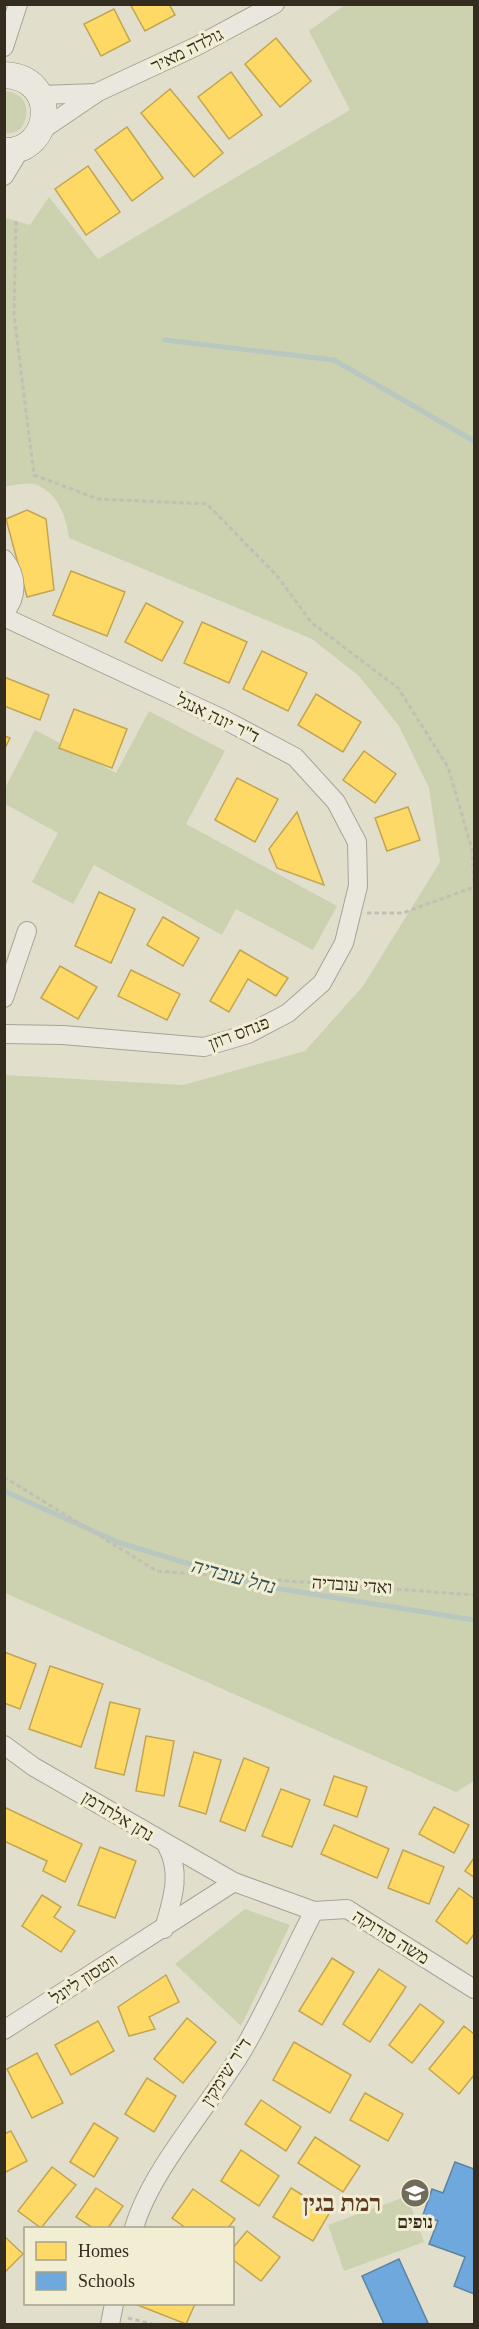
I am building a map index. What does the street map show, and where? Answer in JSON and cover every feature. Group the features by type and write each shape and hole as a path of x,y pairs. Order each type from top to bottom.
{"street":[{"path":"4,47 18,4"},
{"name":"גולדה מאיר","path":"22,143 98,92 197,46 275,4"},
{"path":"4,176 22,143 44,114 41,95 33,84 7,67"},
{"name":"גולדה מאיר","path":"41,95 98,92"},
{"path":"4,560 15,579 15,593 4,615"},
{"name":"ד''ר יונה אנגל","path":"4,615 223,719 295,757 336,802 357,842 358,886"},
{"name":"פנחס רוזן","path":"4,1034 63,1035 204,1047 248,1034 288,1013 322,983 344,943 358,886"},
{"path":"4,998 27,931"},
{"name":"נתן אלתרמן","path":"4,1745 34,1767 167,1846 234,1882"},
{"path":"164,1929 175,1888 175,1860 167,1846"},
{"name":"משה סורוקה","path":"234,1882 314,1911 347,1909 474,1989"},
{"name":"ווטסון ליונל","path":"4,2030 234,1882"},
{"name":"ד\"ר שימקין","path":"135,2227 139,2210 181,2142 243,2050 314,1911"}],"path":[{"path":"16,221 14,315 34,475 98,499 207,504 278,577 312,623 398,688 448,767 472,849 474,887 403,913 351,913"},
{"name":"ואדי עובדיה","path":"4,1477 157,1571 474,1594"},
{"path":"112,2314 152,2325"}],"green space":[{"path":"346,4 474,5 474,1781 456,1792 5,1593 5,1075 183,1085 305,1051 363,986 440,862 429,788 399,726 359,676 312,639 69,538 63,513 55,499 42,488 34,484 5,486 6,218 30,225 49,197 98,259 350,110 309,31"},
{"path":"4,91 22,98 26,108 22,127 16,132 5,134"},
{"path":"149,711 225,751 186,824 337,906 313,950 236,909 222,935 94,865 73,904 32,882 58,833 5,804 5,788 35,730 116,773"},
{"path":"245,1909 290,1925 241,2026 175,1964"},
{"path":"407,2196 424,2242 344,2271 328,2225"}],"building: Homes":[{"path":"130,4 169,4 175,15 145,31"},
{"path":"114,9 130,41 101,56 84,24"},
{"path":"276,38 311,81 280,107 245,64"},
{"path":"231,72 262,115 229,139 198,97"},
{"path":"170,89 223,153 194,177 141,113"},
{"path":"127,127 163,178 132,201 95,150"},
{"path":"88,166 120,212 86,235 55,189"},
{"path":"27,510 46,519 54,590 27,597 6,519"},
{"path":"71,571 125,592 107,636 53,615"},
{"path":"146,603 183,622 162,661 125,642"},
{"path":"202,622 247,642 229,683 184,663"},
{"path":"262,651 307,673 288,711 243,689"},
{"path":"4,677 49,695 40,720 4,706"},
{"path":"316,694 361,722 343,752 298,725"},
{"path":"74,709 127,729 112,768 59,748"},
{"path":"4,736 10,738 4,750"},
{"path":"364,751 396,774 375,803 343,780"},
{"path":"237,778 278,799 255,842 215,820"},
{"path":"408,807 420,840 387,851 375,818"},
{"path":"297,812 324,885 277,868 269,849"},
{"path":"99,892 135,909 111,963 75,946"},
{"path":"163,917 199,938 183,966 147,945"},
{"path":"240,950 288,978 276,996 248,979 229,1012 210,1001"},
{"path":"60,966 97,987 78,1019 41,998"},
{"path":"131,970 180,994 167,1020 118,996"},
{"path":"4,1652 36,1664 20,1709 4,1703"},
{"path":"50,1666 103,1684 81,1747 29,1729"},
{"path":"110,1702 140,1709 124,1775 95,1768"},
{"path":"146,1736 174,1741 164,1796 136,1791"},
{"path":"194,1752 221,1760 206,1814 179,1806"},
{"path":"244,1758 269,1768 245,1831 220,1821"},
{"path":"334,1776 367,1787 357,1817 324,1805"},
{"path":"281,1789 310,1800 292,1847 262,1836"},
{"path":"4,1807 82,1844 65,1882 43,1871 47,1861 4,1841"},
{"path":"434,1807 469,1825 454,1853 419,1834"},
{"path":"334,1825 389,1849 377,1878 321,1854"},
{"path":"100,1847 136,1861 115,1918 78,1905"},
{"path":"403,1850 444,1867 429,1904 388,1888"},
{"path":"474,1858 474,1877 465,1871"},
{"path":"459,1888 474,1899 474,1934 467,1944 436,1921"},
{"path":"42,1895 61,1907 54,1917 75,1931 61,1952 22,1926"},
{"path":"332,1958 354,1972 322,2025 299,2011"},
{"path":"379,1969 406,1987 370,2042 343,2024"},
{"path":"166,1975 179,2002 149,2017 155,2029 129,2036 118,2007"},
{"path":"420,2004 444,2022 412,2063 389,2045"},
{"path":"187,2018 216,2042 183,2083 154,2059"},
{"path":"98,2021 114,2051 71,2075 55,2045"},
{"path":"464,2026 474,2034 474,2075 459,2094 429,2069"},
{"path":"294,2042 351,2075 330,2113 273,2080"},
{"path":"37,2053 63,2103 32,2118 7,2069"},
{"path":"147,2078 176,2096 154,2132 125,2114"},
{"path":"365,2093 403,2114 388,2141 350,2120"},
{"path":"261,2100 301,2127 286,2151 245,2124"},
{"path":"94,2123 118,2138 94,2177 70,2162"},
{"path":"11,2131 27,2161 4,2173 4,2134"},
{"path":"315,2137 360,2166 343,2192 298,2163"},
{"path":"241,2150 279,2176 259,2206 221,2181"},
{"path":"52,2167 76,2185 42,2227 18,2211"},
{"path":"96,2188 123,2206 109,2227 91,2227 76,2217"},
{"path":"291,2188 330,2212 313,2241 273,2217"},
{"path":"193,2189 235,2219 229,2227 185,2227 172,2218"},
{"path":"247,2231 280,2257 261,2281 234,2261 234,2247"},
{"path":"4,2236 23,2254 4,2273"},
{"path":"138,2305 195,2305 186,2324"}],"building: Schools":[{"path":"455,2162 474,2169 474,2294 454,2286 465,2257 429,2244 438,2221 423,2215 432,2189 443,2193"},
{"path":"399,2259 428,2323 384,2324 362,2276"}],"waterway":[{"path":"165,340 334,360 474,441"},
{"name":"נחל עובדיה","path":"4,1491 120,1543 262,1586 474,1620"}],"place":[{"name":"נופים","path":"415,2193"}],"district":[{"name":"רמת בגין","path":"342,2203"}]}
